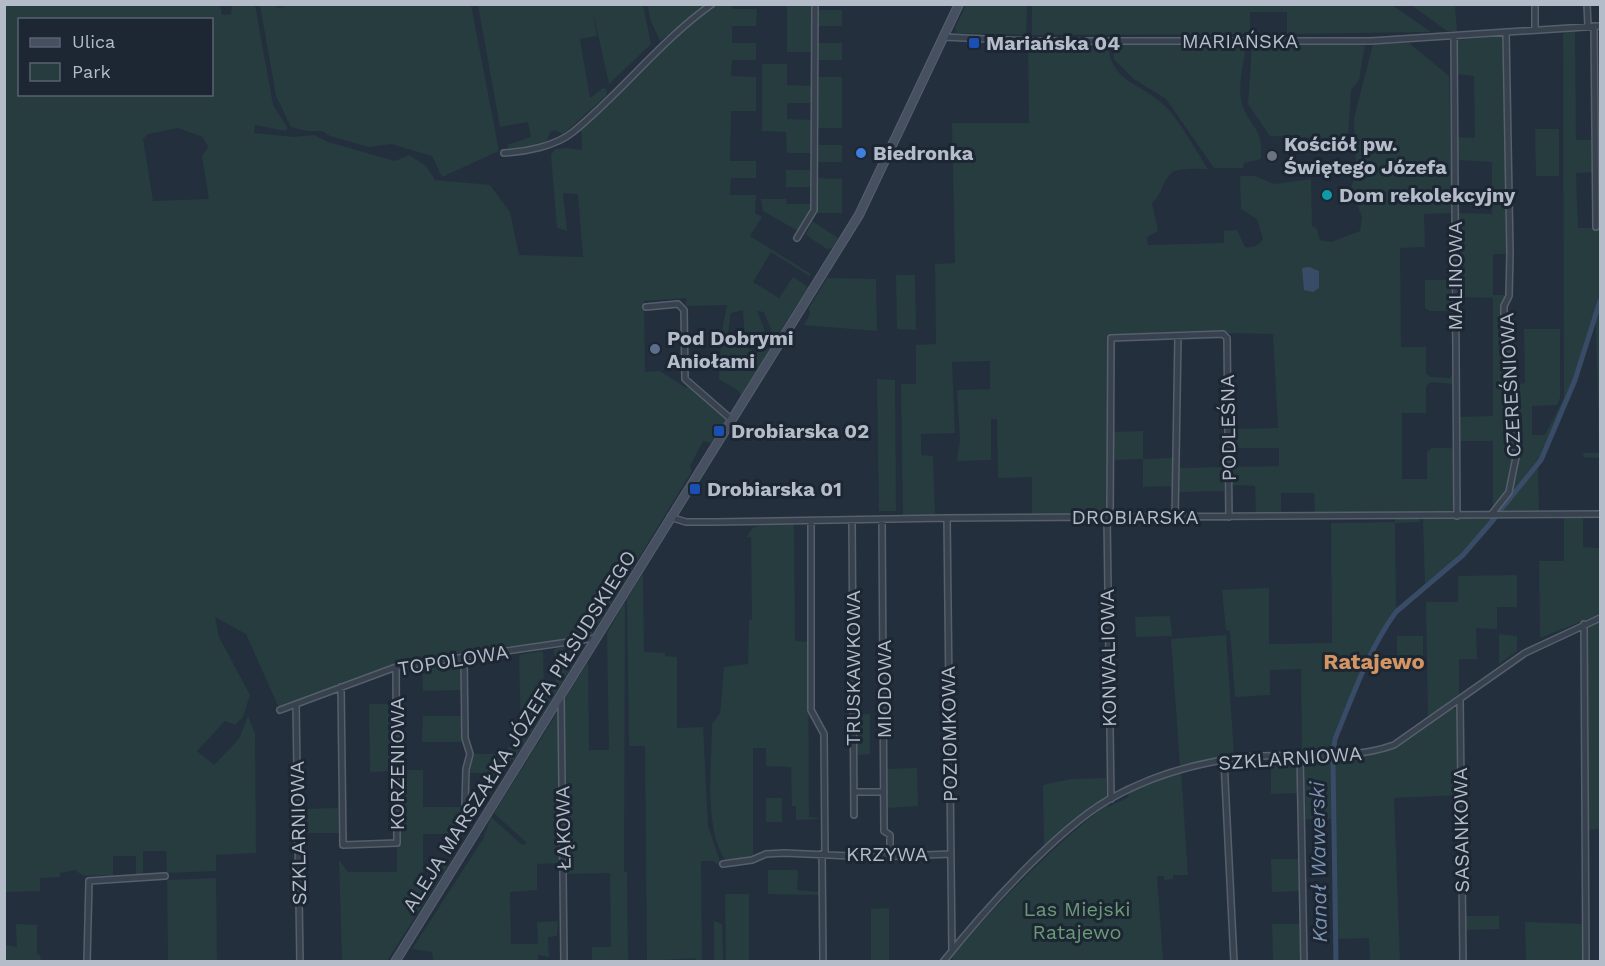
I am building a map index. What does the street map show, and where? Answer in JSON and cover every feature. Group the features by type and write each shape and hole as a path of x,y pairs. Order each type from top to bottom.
{"main road":[{"name":"ALEJA MARSZAŁKA JÓZEFA PIŁSUDSKIEGO","path":"395,962 866,202 959,4"}],"street":[{"path":"504,153 530,150 573,132 684,24 712,4"},
{"path":"797,238 814,210 815,4"},
{"path":"1535,4 1535,29"},
{"path":"1587,4 1594,26 1596,227"},
{"name":"MARIAŃSKA","path":"944,37 955,40 1040,41 1371,41 1594,26"},
{"name":"CZEREŚNIOWA","path":"1491,516 1509,492 1515,457 1511,420 1510,355 1504,339 1504,306 1509,296 1510,274 1506,32"},
{"name":"MALINOWA","path":"1454,36 1457,516"},
{"path":"646,307 678,304 684,310 684,378 732,420"},
{"name":"PODLEŚNA","path":"1178,336 1223,334 1227,338 1229,517"},
{"path":"1175,518 1178,336"},
{"name":"KONWALIOWA","path":"1111,799 1108,518 1111,338 1178,336"},
{"name":"DROBIARSKA","path":"670,517 687,522 1600,514"},
{"name":"POZIOMKOWA","path":"947,518 952,950"},
{"name":"MIODOWA","path":"882,520 884,831 890,835 890,856"},
{"path":"810,521 811,710 824,734 822,962"},
{"name":"TRUSKAWKOWA","path":"852,521 854,815"},
{"name":"SZKLARNIOWA","path":"943,962 1037,859 1068,831 1111,799 1176,769 1224,760 1270,755 1344,756 1383,749 1401,741 1525,653 1600,618"},
{"path":"1584,624 1586,962"},
{"name":"TOPOLOWA","path":"280,711 396,667 596,638"},
{"path":"464,657 465,738 470,754 466,769 465,806"},
{"name":"KORZENIOWA","path":"341,687 343,845 397,843 396,667"},
{"name":"ŁĄKOWA","path":"561,695 564,962"},
{"name":"SASANKOWA","path":"1460,699 1463,962"},
{"name":"SZKLARNIOWA","path":"296,704 300,962"},
{"path":"1300,755 1304,962"},
{"path":"1224,760 1234,962"},
{"path":"854,792 884,792"},
{"name":"KRZYWA","path":"723,864 752,860 766,854 890,856 951,854"},
{"path":"87,962 89,881 165,876"}],"green space":[{"path":"220,4 222,15 231,14 232,5 255,5 273,105 287,127 286,131 255,125 254,133 294,137 314,135 328,142 395,161 409,155 426,166 435,180 490,185 510,212 519,255 583,257 578,194 563,193 567,231 557,228 551,155 555,149 582,150 581,127 683,28 717,5 732,5 733,9 757,9 756,26 732,26 732,43 756,43 756,60 732,60 731,76 756,77 756,111 731,111 730,161 756,161 756,178 731,178 730,195 756,195 755,213 762,217 750,236 811,274 809,276 771,252 753,282 779,298 793,277 808,287 778,335 773,335 764,312 757,311 765,331 746,339 746,347 757,354 764,344 771,347 741,396 739,391 719,379 721,336 727,305 686,306 686,298 644,301 645,372 660,371 686,388 689,386 727,418 711,443 703,441 690,466 692,471 591,636 398,664 279,708 246,634 215,617 219,637 250,695 243,717 235,725 225,721 197,751 214,765 239,739 248,716 255,733 256,853 216,855 216,871 167,873 166,851 143,851 143,874 136,874 136,856 113,856 113,875 84,876 75,870 60,873 60,877 40,878 40,891 5,892 4,5","holes":["178,128 203,137 208,147 202,156 209,199 153,201 143,139 148,134","743,310 745,339 727,338 731,313"]},
{"path":"284,4 471,5 499,151 442,177 432,156 391,144 369,147 330,136 322,131 306,131 291,127 276,96 260,5 276,5 277,8 284,7"},
{"path":"478,5 643,5 651,44 609,84 593,12 597,36 580,39 590,98 603,88 606,89 607,95 563,134 555,130 550,132 547,141 510,150 507,145 531,137 528,122 500,127"},
{"path":"648,5 708,5 660,41 650,19"},
{"path":"787,5 812,5 811,52 787,52"},
{"path":"966,5 1027,5 1026,35 957,33 955,28"},
{"path":"1032,5 1392,5 1431,32 1287,34 1287,12 1250,12 1250,34 1032,35"},
{"path":"1411,5 1455,5 1457,31 1447,31"},
{"path":"818,10 842,10 842,26 818,26"},
{"path":"1566,30 1575,30 1576,140 1594,140 1594,172 1576,173 1578,228 1598,228 1597,197 1600,196 1600,512 1599,458 1584,457 1583,453 1599,453 1596,321 1576,381 1538,466 1539,514 1495,513 1511,493 1517,457 1512,385 1525,383 1524,329 1560,329 1560,398 1557,405 1532,406 1532,435 1545,435 1564,398 1563,35"},
{"path":"1503,36 1508,254 1493,254 1493,295 1506,295 1502,302 1499,333 1507,351 1514,461 1506,494 1493,511 1493,441 1459,441 1459,417 1493,416 1493,298 1458,297 1457,213 1492,214 1492,162 1457,160 1457,137 1475,138 1474,76 1457,74 1457,40"},
{"path":"818,43 842,43 842,60 818,60"},
{"path":"1409,43 1449,76 1452,213 1424,214 1425,247 1400,248 1401,347 1426,347 1426,374 1431,377 1450,378 1452,375 1453,384 1431,382 1426,386 1426,413 1402,413 1402,479 1427,479 1427,452 1432,448 1451,448 1454,451 1454,508 1450,511 1403,512 1402,514 1315,514 1314,493 1281,493 1281,515 1256,515 1255,486 1231,485 1231,467 1279,466 1279,448 1231,448 1230,429 1278,428 1273,334 1225,333 1224,330 1109,335 1108,512 1032,514 1032,477 998,478 997,419 991,419 991,460 957,461 960,440 957,390 990,389 990,361 952,362 955,433 921,434 921,455 933,456 935,515 903,516 901,384 916,384 916,345 936,344 935,264 955,263 952,123 1029,123 1028,44 1108,45 1115,67 1128,80 1169,110 1208,169 1182,169 1170,174 1152,203 1158,231 1147,237 1148,245 1224,243 1224,231 1237,230 1245,247 1248,247 1256,246 1263,239 1257,219 1241,209 1240,176 1255,176 1274,184 1311,179 1312,226 1317,229 1320,240 1331,242 1360,231 1362,217 1351,188 1356,173 1354,118 1373,44"},
{"path":"1365,44 1359,80 1351,90 1348,139 1270,136 1248,104 1252,45"},
{"path":"1114,45 1246,45 1240,93 1243,107 1261,141 1261,159 1244,163 1243,168 1214,168 1166,99 1134,79 1114,59"},
{"path":"762,64 787,64 787,85 812,86 811,103 787,103 787,119 811,120 811,153 787,153 786,132 762,131"},
{"path":"818,77 842,77 842,128 817,128"},
{"path":"1535,129 1559,129 1559,176 1536,176"},
{"path":"817,145 842,145 842,162 817,162"},
{"path":"786,170 811,170 811,187 786,187"},
{"path":"817,178 842,179 842,213 817,213"},
{"path":"761,199 786,199 787,204 811,204 811,211 798,231 763,211"},
{"path":"812,221 838,238 832,248 827,249 806,235"},
{"path":"896,275 915,275 916,330 897,329"},
{"path":"827,278 876,279 877,331 804,325 810,314 809,308"},
{"path":"1425,280 1452,280 1450,311 1430,311 1425,308"},
{"path":"877,379 895,380 896,511 879,511"},
{"path":"1143,431 1143,459 1113,460 1113,432"},
{"path":"1173,458 1172,486 1143,487 1143,459"},
{"path":"1224,467 1224,491 1179,492 1179,468"},
{"path":"1564,517 1583,517 1583,547 1599,548 1600,614 1540,638 1539,561 1564,561"},
{"path":"1395,518 1419,518 1420,522 1395,523 1396,608 1425,584 1423,518 1498,518 1474,545 1407,604 1386,628 1369,659 1354,695 1335,743 1335,754 1302,753 1301,669 1270,670 1270,695 1235,697 1230,631 1226,630 1222,590 1269,588 1269,644 1332,643 1331,523 1395,522"},
{"path":"764,524 794,524 795,641 808,642 809,817 822,819 796,820 796,806 792,806 791,767 766,766 766,748 753,748 753,857 727,862 719,849 712,815 710,776 712,724 720,713 724,667 748,664 749,620 752,619 751,537 747,537 752,528"},
{"path":"643,573 644,652 665,653 665,656 677,657 677,728 703,727 708,826 722,867 713,861 701,861 702,961 696,961 695,958 647,961 645,746 629,746 627,599"},
{"path":"1517,575 1517,607 1497,607 1497,629 1476,628 1477,659 1459,659 1459,694 1428,718 1426,602 1458,602 1458,576"},
{"path":"625,602 624,872 627,872 628,961 592,961 592,947 611,947 610,873 565,874 563,702 588,662 589,750 609,750 607,633"},
{"path":"1170,616 1172,636 1136,637 1135,617"},
{"path":"1600,620 1600,829 1588,830 1586,629"},
{"path":"1499,634 1517,636 1517,651 1499,664"},
{"path":"1226,635 1234,755 1180,766 1171,639"},
{"path":"1397,636 1423,636 1423,667 1397,667"},
{"path":"569,646 583,648 514,760 508,758 508,747 515,747 521,736 519,655 543,651 544,690 556,690 554,649"},
{"path":"462,663 462,690 423,691 422,667"},
{"path":"369,704 393,704 393,771 370,772"},
{"path":"1454,708 1458,712 1459,795 1394,798 1400,961 1370,961 1369,938 1338,939 1338,961 1333,961 1332,819 1304,819 1303,762 1306,759 1361,755 1394,747 1394,750"},
{"path":"559,713 562,863 537,864 537,890 510,892 511,944 538,944 537,922 558,921 557,936 548,937 549,957 538,955 538,962 433,961 432,952 412,949 483,839 491,817 522,845 527,843 494,813"},
{"path":"870,714 870,754 856,755 854,715"},
{"path":"423,716 462,716 462,742 422,742"},
{"path":"472,754 504,754 504,768 486,795 486,773 468,773"},
{"path":"1271,757 1295,758 1298,761 1299,793 1271,794"},
{"path":"917,768 918,806 887,808 887,769"},
{"path":"399,770 423,770 423,807 463,807 461,834 423,834 423,890 441,864 448,866 387,961 342,961 339,860 348,872 397,872 397,846 400,845"},
{"name":"Las Miejski Ratajewo","path":"1181,771 1188,875 1173,875 1173,879 1164,880 1164,876 1157,876 1163,961 952,962 953,952 1066,838 1108,804 1108,807 1129,797 1128,793 1159,778"},
{"path":"1106,778 1107,797 1044,848 1043,785 1071,779"},
{"path":"766,798 782,798 782,822 766,822"},
{"path":"338,808 339,833 301,833 301,809"},
{"path":"1271,859 1300,859 1300,891 1272,892"},
{"path":"768,870 798,870 797,890 820,892 820,895 768,894"},
{"path":"216,878 217,961 168,961 167,880"},
{"path":"725,894 749,894 749,961 726,961"},
{"path":"889,908 889,961 871,961 871,909"},
{"path":"1465,916 1499,916 1499,929 1465,930"},
{"path":"714,921 722,924 723,961 714,961"},
{"path":"1525,922 1586,924 1583,935 1583,961 1506,962 1526,960"},
{"path":"16,924 37,925 37,954 40,955 41,961 5,961 5,945 17,947"},
{"path":"1272,924 1300,924 1301,961 1273,961"}],"water":[{"path":"1309,267 1319,271 1319,288 1313,292 1304,290 1302,268"}],"waterway":[{"name":"Kanał Wawerski","path":"1498,513 1541,460 1575,380 1600,301"},
{"name":"Kanał Wawerski","path":"1333,753 1335,739 1362,674 1377,642 1396,612 1463,555 1494,519"},
{"name":"Kanał Wawerski","path":"1333,761 1336,962"}],"place":[{"name":"Mariańska 04","path":"974,43"},
{"name":"Biedronka","path":"861,153"},
{"name":"Kościół pw. Świętego Józefa","path":"1272,156"},
{"name":"Dom rekolekcyjny","path":"1327,195"},
{"name":"Pod Dobrymi Aniołami","path":"655,349"},
{"name":"Drobiarska 02","path":"719,431"},
{"name":"Drobiarska 01","path":"695,489"}],"district":[{"name":"Ratajewo","path":"1374,661"}]}
